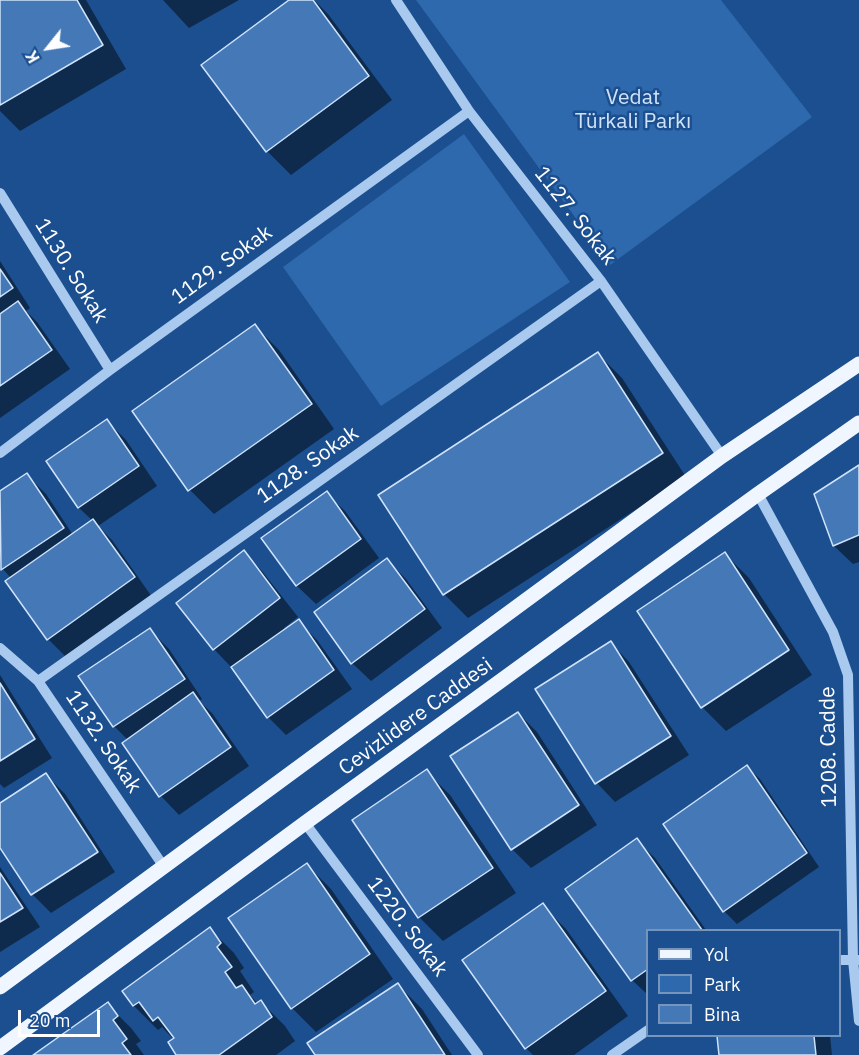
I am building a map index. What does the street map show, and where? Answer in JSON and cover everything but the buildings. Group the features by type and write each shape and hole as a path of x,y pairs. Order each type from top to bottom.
{"main road":[{"name":"Cevizlidere Caddesi","path":"0,987 722,456 859,364"},
{"name":"Cevizlidere Caddesi","path":"0,1048 305,823 859,423"}],"street":[{"name":"1127. Sokak","path":"396,0 469,111 601,281 722,456"},
{"name":"1129. Sokak","path":"0,453 110,370 469,111"},
{"name":"1130. Sokak","path":"0,193 110,370"},
{"name":"1128. Sokak","path":"38,681 601,281"},
{"name":"1208. Cadde","path":"758,494 833,632 848,675 859,1021"},
{"name":"1132. Sokak","path":"0,648 38,681 164,867"},
{"path":"848,675 859,673"},
{"name":"1220. Sokak","path":"305,823 478,1055"},
{"path":"612,1055 646,1031"}],"green space":[{"name":"Vedat Türkali Parkı","path":"416,0 721,0 812,117 610,265"},
{"path":"464,134 570,282 381,406 283,267"}]}
